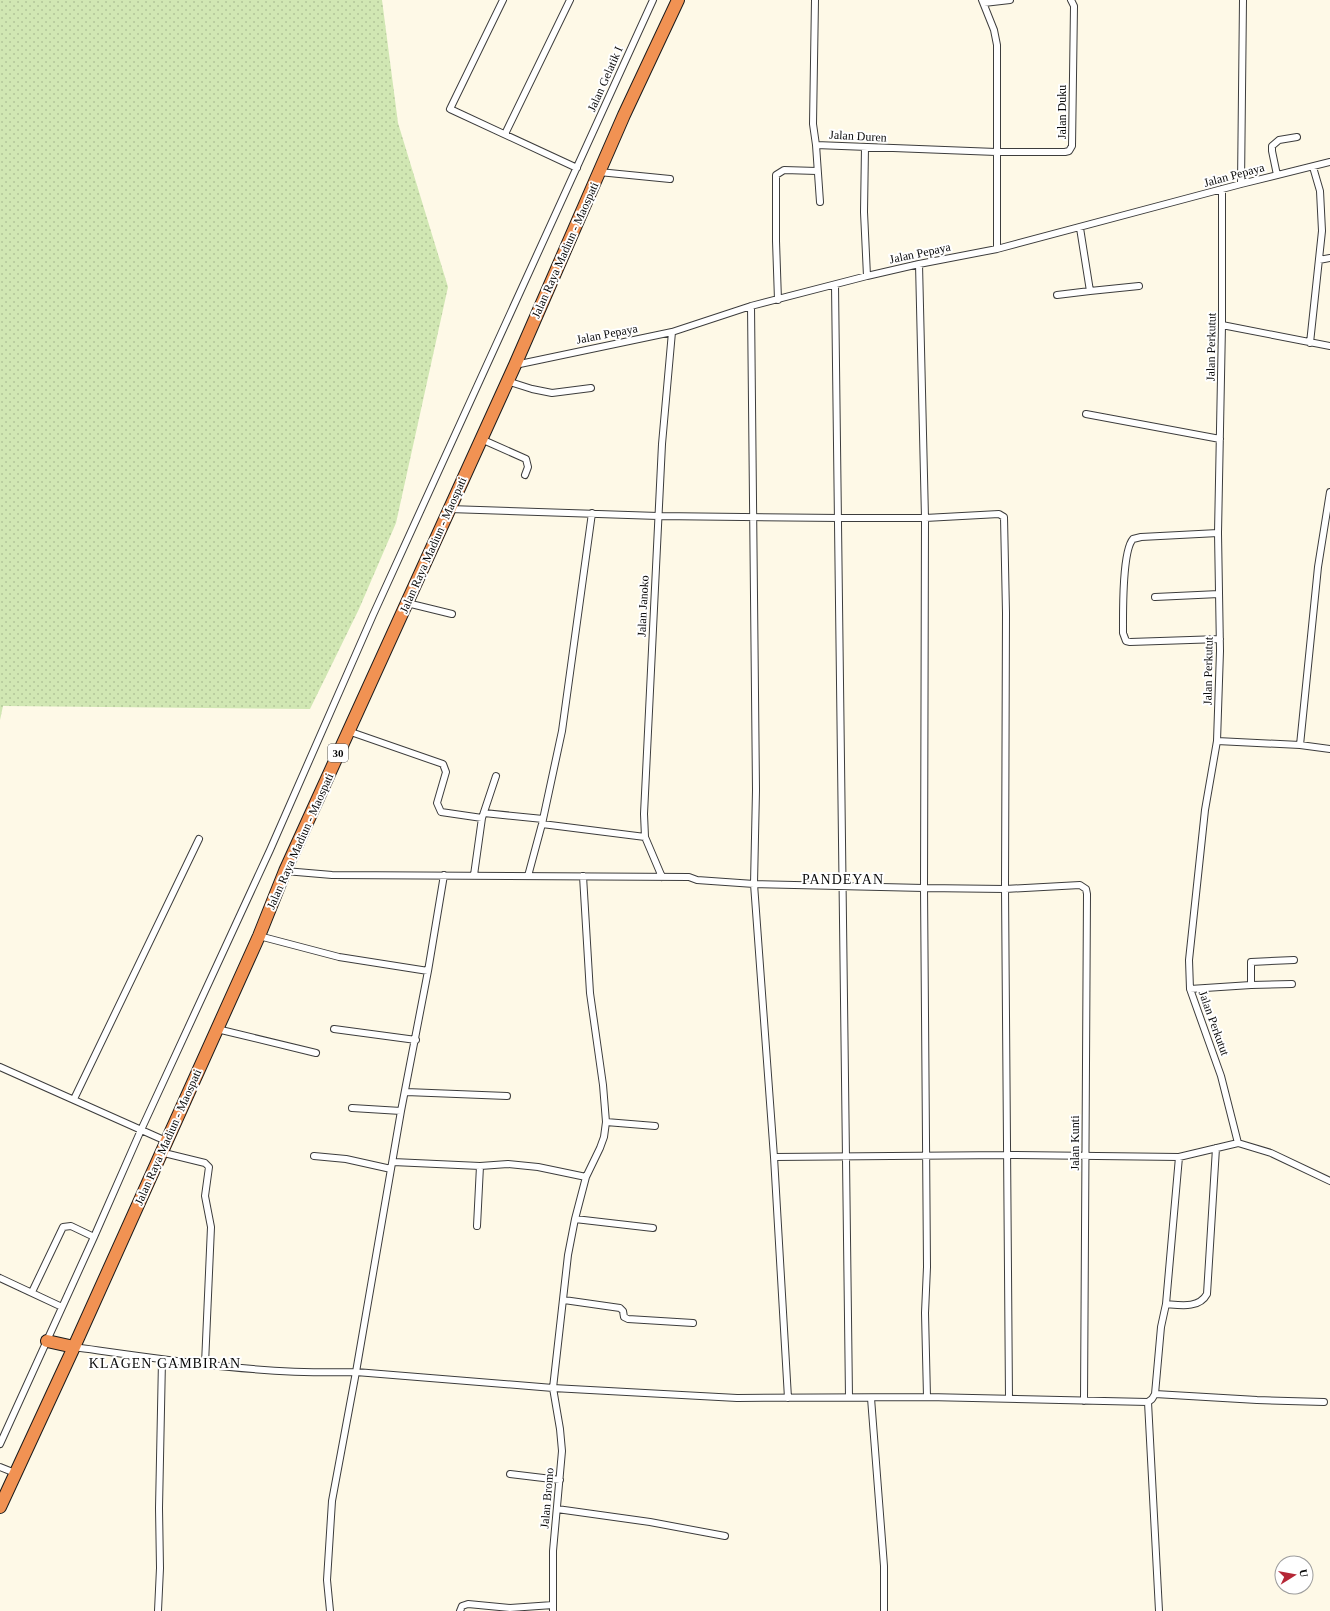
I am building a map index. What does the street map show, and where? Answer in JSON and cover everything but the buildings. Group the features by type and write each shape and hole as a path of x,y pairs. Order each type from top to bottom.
{"highway":[{"name":"Jalan Raya Madiun - Maospati","path":"0,1507 74,1347 160,1152 217,1029 285,871 348,731 515,365 624,115 678,0"},
{"path":"47,1341 74,1347"}],"street":[{"path":"503,0 450,108 577,168"},
{"path":"505,134 570,0"},
{"name":"Jalan Gelatik I","path":"0,1444 141,1130 270,850 373,615 653,0"},
{"name":"Jalan Duren","path":"815,0 813,124 816,145 996,152"},
{"path":"996,249 996,37 983,2 1010,0"},
{"name":"Jalan Duku","path":"996,152 1065,152 1071,149 1074,6 1071,0"},
{"path":"1241,184 1243,0"},
{"path":"1278,175 1272,146 1279,140 1297,137"},
{"path":"816,145 820,202"},
{"path":"865,147 864,212 867,276"},
{"name":"Jalan Pepaya","path":"515,365 672,332 751,306 867,276 996,249 1330,162"},
{"path":"1310,343 1322,231 1320,191 1313,167"},
{"path":"778,300 776,175 784,170 817,171"},
{"path":"599,172 670,179"},
{"name":"Jalan Perkutut","path":"1222,190 1222,325 1218,533 1220,639 1217,740 1205,810 1190,952 1190,989 1221,1076 1238,1143"},
{"path":"1080,228 1090,291"},
{"path":"1319,260 1330,258"},
{"path":"919,264 925,518 924,888 926,1157 925,1313 927,1397"},
{"path":"835,285 840,518 845,1157 849,1397"},
{"path":"1057,295 1139,286"},
{"path":"751,306 756,790 754,884 774,1157 788,1398"},
{"path":"1222,325 1330,346"},
{"name":"Jalan Janoko","path":"662,877 645,837 644,814 662,444 672,332"},
{"path":"507,381 532,389 552,393 591,388"},
{"path":"1086,414 1220,440"},
{"path":"481,440 526,459 528,466 525,475"},
{"path":"1300,745 1318,567 1330,492"},
{"path":"449,509 658,516 925,518 992,514 1002,515 1004,517 1006,613 1005,889 1009,1399"},
{"path":"528,876 542,822 562,731 592,513"},
{"path":"1218,533 1137,537 1130,542 1126,564 1123,634 1126,641 1130,642 1220,639"},
{"path":"1155,597 1218,594"},
{"path":"407,603 452,614"},
{"path":"348,731 443,764 446,772 437,803 441,812 542,822 645,837"},
{"path":"1217,740 1300,745 1330,749"},
{"path":"474,875 483,815 496,776"},
{"path":"74,1099 199,839"},
{"path":"285,871 332,875 689,877 697,880 754,884 1005,889"},
{"path":"330,1611 327,1580 332,1501 401,1111 416,1040 444,875"},
{"name":"Jalan Bromo","path":"553,1608 553,1552 562,1451 553,1388 568,1255 575,1219 586,1177 604,1137 606,1122 603,1085 590,993 583,876"},
{"name":"Jalan Kunti","path":"1005,889 1080,885 1083,886 1087,894 1084,1401"},
{"path":"258,936 339,957 428,971"},
{"path":"1251,985 1251,962 1294,960"},
{"path":"1190,989 1292,984"},
{"path":"217,1029 316,1053"},
{"path":"334,1029 416,1040"},
{"path":"0,1067 166,1141"},
{"path":"406,1092 507,1096"},
{"path":"352,1108 401,1111"},
{"path":"606,1122 655,1126"},
{"path":"774,1157 1179,1157 1238,1143 1271,1153 1330,1181"},
{"path":"1166,1304 1193,1304 1202,1300 1207,1294 1216,1148"},
{"path":"160,1152 205,1163 209,1167 205,1196 212,1227 206,1364"},
{"path":"314,1156 346,1159 391,1169"},
{"path":"74,1347 162,1360 277,1371 327,1373 356,1372 553,1388 737,1398 927,1397 1148,1402 1156,1394 1162,1328 1166,1304 1179,1157"},
{"path":"393,1162 480,1166 508,1164 538,1167 586,1177"},
{"path":"476,1226 480,1166"},
{"path":"575,1219 653,1228"},
{"path":"32,1292 63,1227 71,1226 94,1237"},
{"path":"0,1278 62,1307"},
{"path":"564,1300 620,1308 623,1311 624,1317 628,1319 693,1323"},
{"path":"158,1611 160,1568 159,1508 162,1360"},
{"path":"1156,1394 1324,1402"},
{"path":"871,1398 884,1566 884,1611"},
{"path":"1148,1402 1159,1611"},
{"path":"0,1467 15,1473"},
{"path":"510,1474 560,1480"},
{"path":"557,1509 650,1522 725,1536"},
{"path":"460,1611 462,1606 468,1604 510,1608 553,1608"}],"green space":[{"path":"0,0 382,0 398,123 448,287 396,523 359,609 310,709 3,706 0,720"}],"district":[{"name":"PANDEYAN","path":"843,879"},
{"name":"KLAGEN GAMBIRAN","path":"165,1363"}]}
